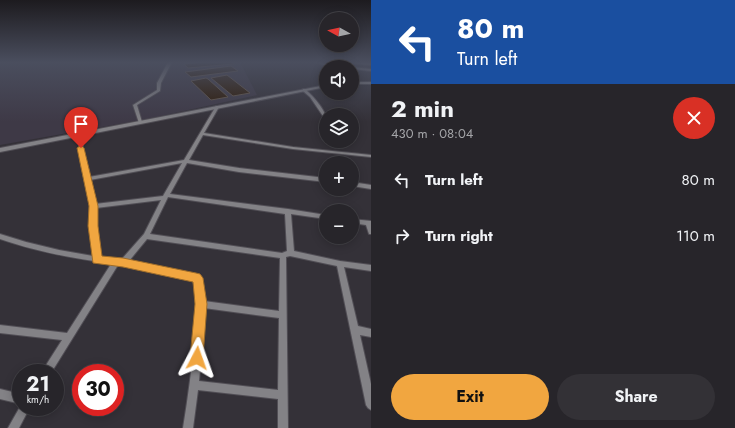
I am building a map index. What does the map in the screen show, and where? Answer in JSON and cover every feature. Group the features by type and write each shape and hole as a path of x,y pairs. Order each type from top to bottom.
{"street":[{"path":"140,122 134,105 159,90 160,82"},
{"path":"359,83 371,83"},
{"path":"0,150 319,87"},
{"path":"304,90 311,96 319,108"},
{"path":"52,364 119,262 146,236 165,196 217,107"},
{"path":"80,134 82,159 93,206 93,226 97,252 96,260"},
{"path":"202,134 275,146 371,156"},
{"path":"87,179 186,161 240,170 319,179"},
{"path":"359,185 371,187"},
{"path":"93,206 165,196 319,216"},
{"path":"283,428 283,315 288,212"},
{"path":"359,221 370,223 371,232"},
{"path":"0,236 26,245 96,260 119,262 196,278 199,281 201,304 195,385 188,428"},
{"path":"146,236 371,268"},
{"path":"340,264 371,402"},
{"path":"201,304 283,315"},
{"path":"0,329 69,337"},
{"path":"355,330 371,333"},
{"path":"195,385 283,395"},
{"path":"0,394 12,397"},
{"path":"13,428 20,416"}],"shaded area":[{"path":"0,82 250,82 257,95 147,119 0,145"},
{"path":"192,82 211,82 228,97 211,100"},
{"path":"216,82 236,82 250,93 233,96"}],"route":[{"path":"81,148 82,159 93,206 94,241 97,252 96,260 123,263 192,276 198,279 201,304 197,358"}]}
